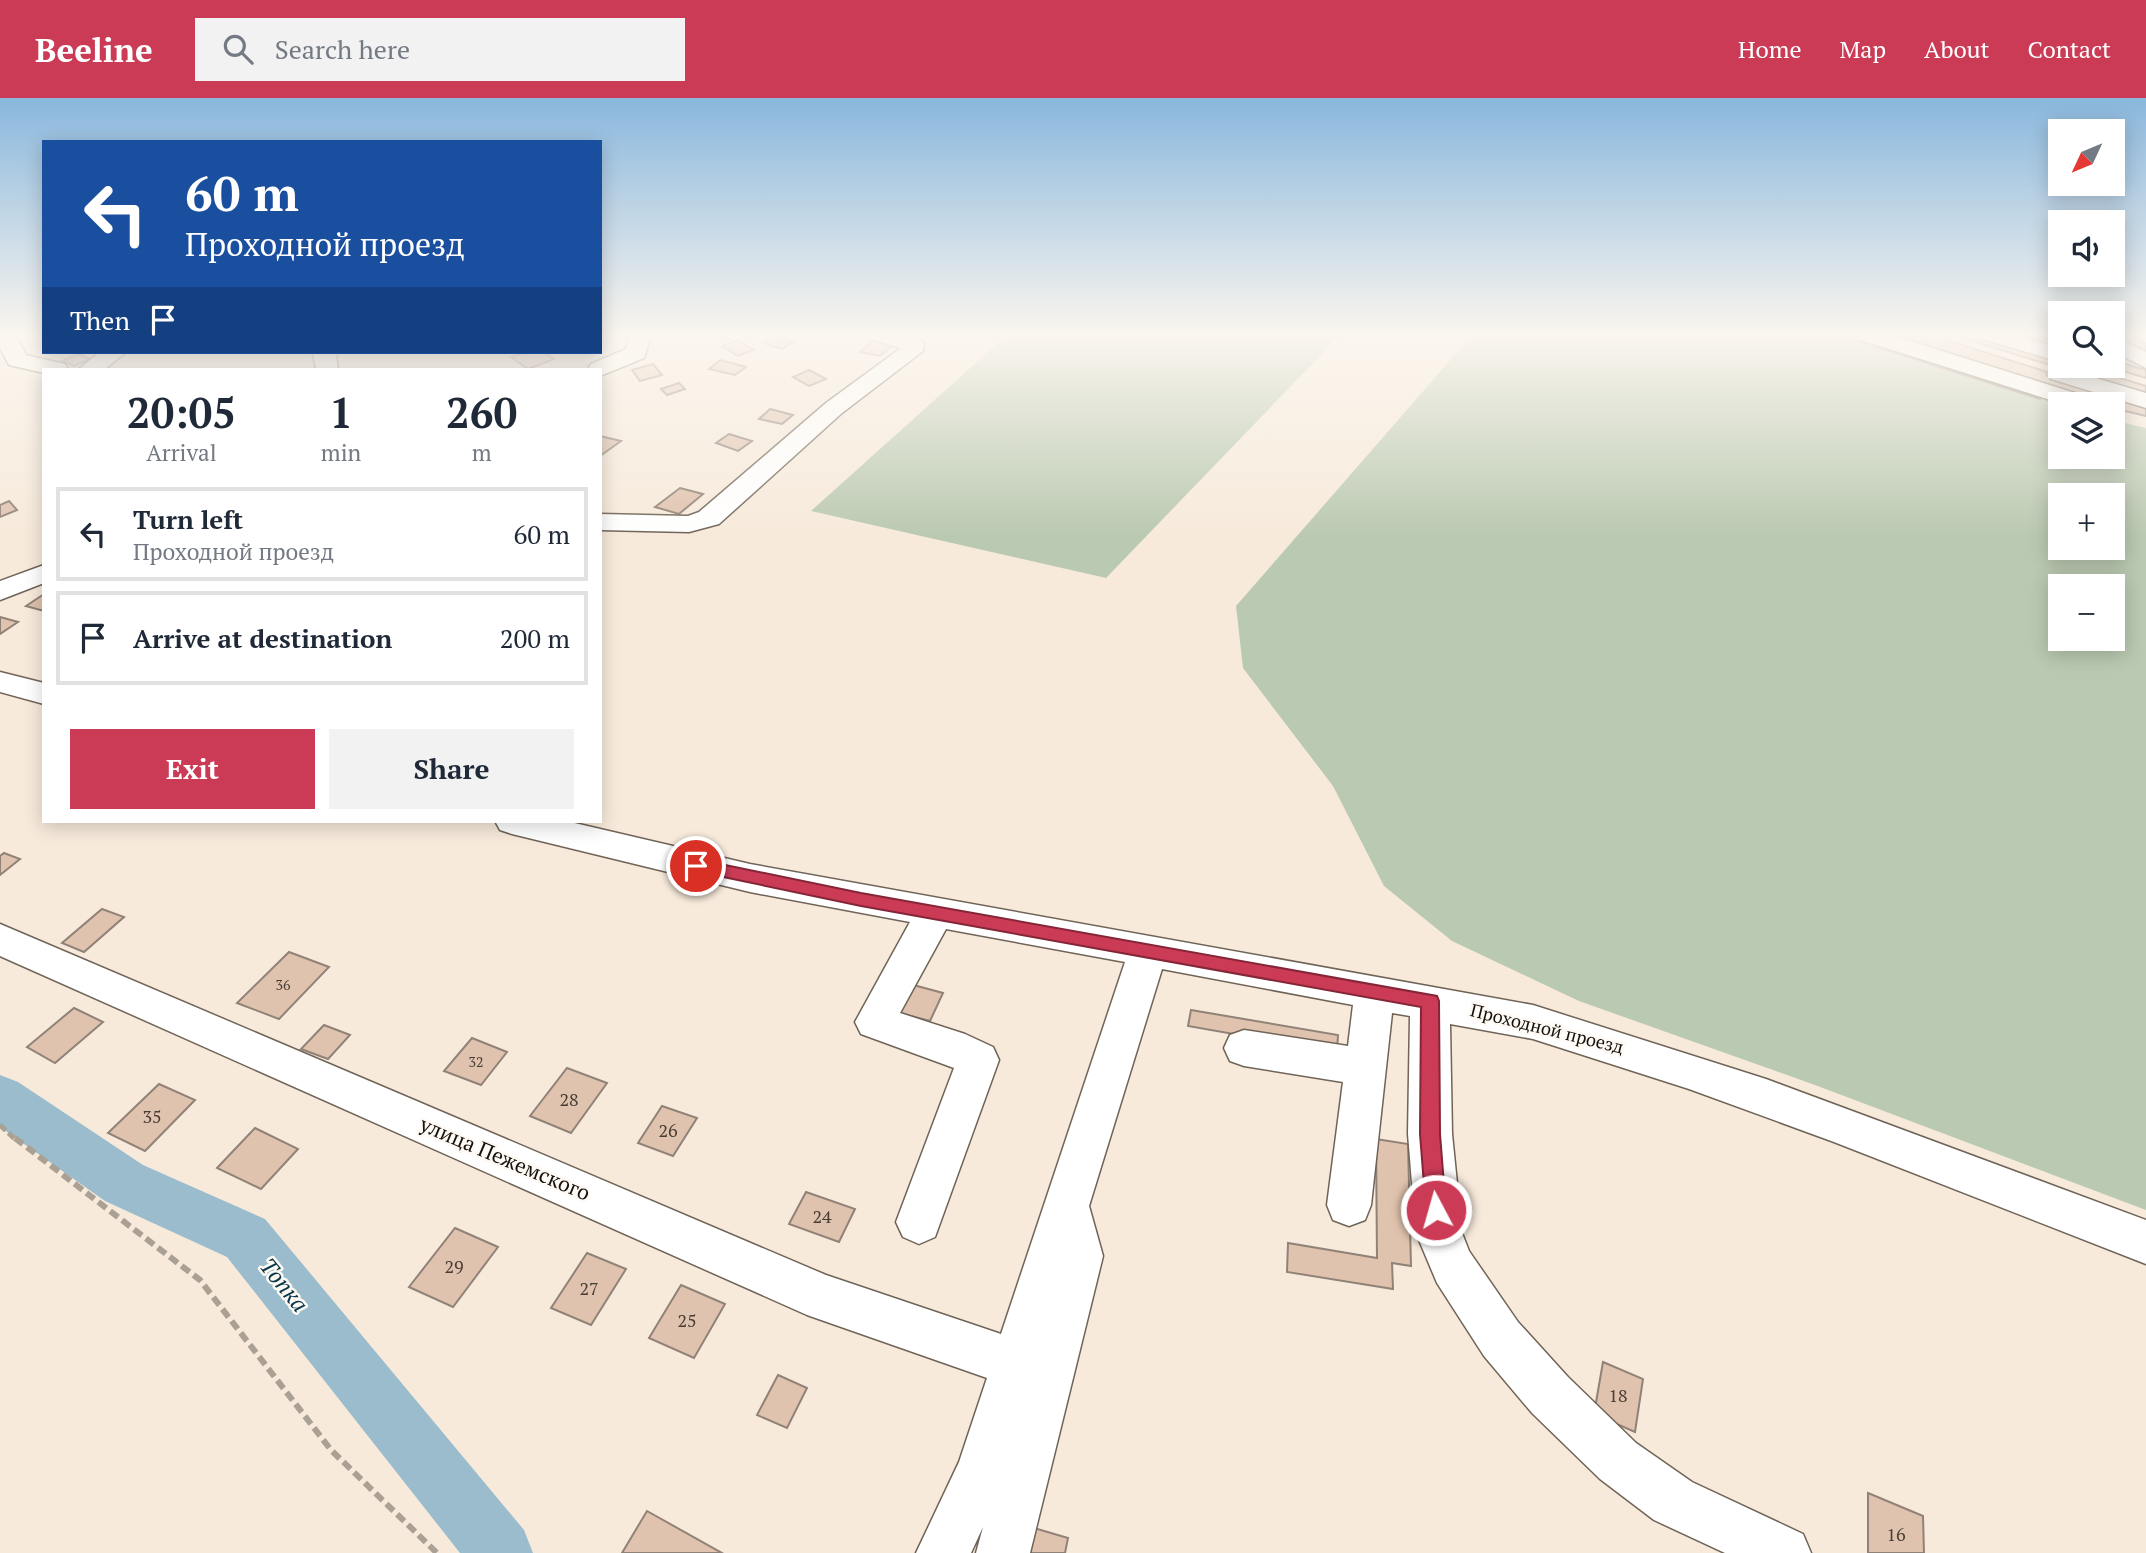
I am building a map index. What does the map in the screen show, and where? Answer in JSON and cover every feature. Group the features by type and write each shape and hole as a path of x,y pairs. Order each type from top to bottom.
{"street":[{"path":"602,522 689,524 709,518 842,402"},
{"path":"2125,416 2146,422"},
{"path":"0,591 42,574"},
{"path":"0,682 42,693"},
{"name":"Проходной проезд","path":"520,823 750,878 1533,1022 1616,1046 1826,1119 2146,1242"},
{"path":"919,1222 978,1060 951,1047 875,1022 912,951 936,913"},
{"name":"улица Пежемского","path":"0,939 824,1298 1017,1364"},
{"path":"943,1553 982,1471 1068,1209 1148,951"},
{"path":"1349,1205 1375,992"},
{"path":"1430,1001 1430,1134 1434,1187 1439,1233 1453,1267 1501,1339 1560,1404 1618,1461 1673,1501 1784,1553"},
{"path":"1244,1048 1366,1067"},
{"path":"1003,1553 1080,1256 1068,1209"}],"path":[{"path":"0,1125 26,1149 200,1280 331,1450 437,1553"}],"green space":[{"path":"932,402 1276,402 1106,578 811,511"},
{"path":"1414,402 2048,402 2048,469 2125,469 2125,423 2146,428 2146,1210 1815,1085 1579,1001 1452,941 1384,886 1333,786 1243,668 1236,606"}],"building":[{"path":"2125,402 2146,403 2146,416 2125,411"},
{"path":"770,409 793,415 782,424 759,419"},
{"path":"729,434 752,441 738,451 716,443"},
{"path":"602,436 621,441 602,455"},
{"path":"680,488 703,494 679,514 655,507"},
{"path":"9,501 17,510 0,517 0,505"},
{"path":"42,595 42,610 26,606"},
{"path":"0,617 18,622 0,634"},
{"path":"4,853 20,859 0,875 0,856"},
{"path":"102,909 124,917 84,952 62,943"},
{"path":"289,952 329,967 279,1019 237,1003"},
{"path":"906,983 943,993 930,1021 892,1011"},
{"path":"74,1008 103,1022 55,1063 27,1047"},
{"path":"1191,1010 1338,1035 1337,1052 1188,1026"},
{"path":"324,1025 350,1035 328,1059 301,1049"},
{"path":"472,1038 507,1052 481,1085 444,1071"},
{"path":"567,1068 607,1083 571,1133 530,1116"},
{"path":"159,1084 195,1100 145,1151 108,1133"},
{"path":"662,1106 697,1118 673,1156 638,1143"},
{"path":"255,1128 298,1149 261,1189 217,1168"},
{"path":"1376,1139 1408,1144 1411,1266 1392,1263 1393,1289 1287,1272 1288,1243 1377,1258"},
{"path":"806,1192 855,1209 839,1242 789,1224"},
{"path":"455,1228 498,1247 453,1307 409,1287"},
{"path":"587,1253 626,1269 591,1325 551,1308"},
{"path":"681,1285 725,1304 694,1358 649,1338"},
{"path":"1603,1362 1643,1379 1635,1432 1594,1414"},
{"path":"778,1375 807,1388 787,1428 757,1415"},
{"path":"1868,1493 1923,1516 1924,1553 1868,1553"},
{"path":"647,1511 722,1553 622,1553"},
{"path":"1017,1523 1068,1538 1065,1553 1009,1553"}],"waterway":[{"name":"Топка","path":"0,1098 124,1183 246,1238 501,1553"}],"route":[{"path":"696,866 861,900 1430,1001 1430,1134 1436,1210"}]}
